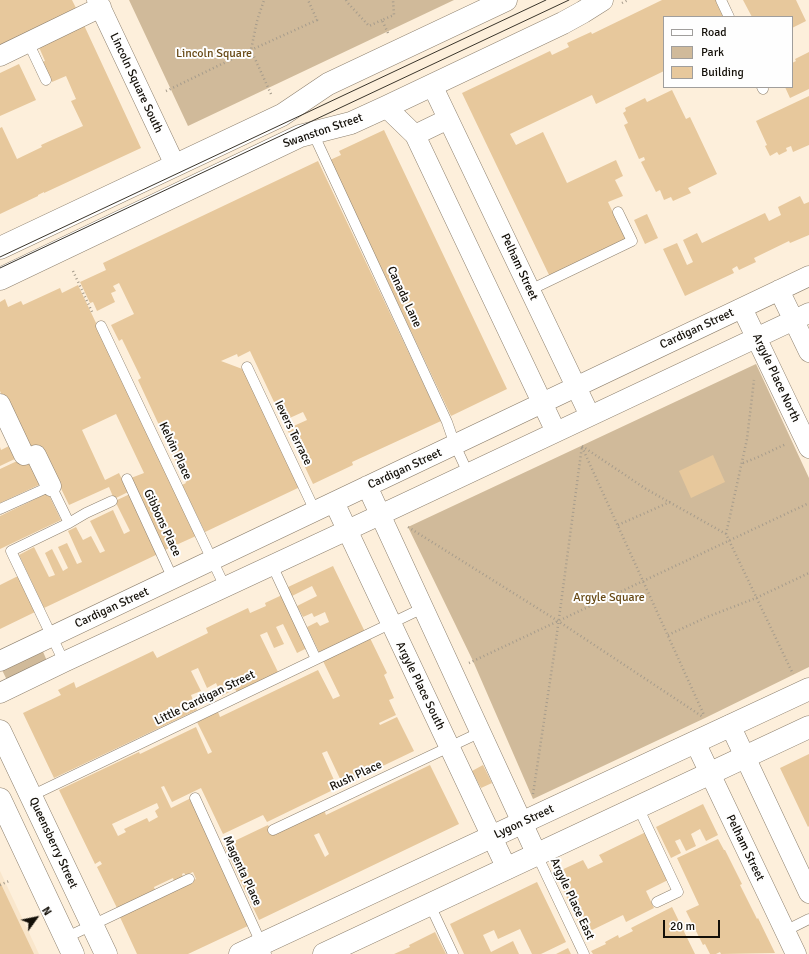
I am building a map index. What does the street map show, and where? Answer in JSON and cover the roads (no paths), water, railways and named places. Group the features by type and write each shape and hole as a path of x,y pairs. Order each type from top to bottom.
{"street":[{"path":"0,248 282,115 328,84 506,0"},
{"name":"Swanston Street","path":"0,279 300,136 351,123 386,107 563,23 602,0"},
{"path":"0,56 99,4"},
{"name":"Lincoln Square South","path":"99,4 175,165"},
{"name":"Pelham Street","path":"432,84 590,416"},
{"path":"386,107 415,135 556,432"},
{"path":"415,135 448,119"},
{"name":"Cardigan Street","path":"0,661 809,276"},
{"path":"779,290 801,316 809,352"},
{"name":"Argyle Place North","path":"742,308 756,337 801,445"},
{"path":"0,693 801,316"},
{"path":"0,404 50,486"},
{"path":"367,486 537,855"},
{"name":"Argyle Place South","path":"334,502 507,869"},
{"name":"Lygon Street","path":"240,954 264,949 522,822 695,742 730,725 801,682"},
{"path":"730,725 809,893"},
{"path":"324,954 809,727"},
{"name":"Queensberry Street","path":"0,731 106,954"},
{"name":"Pelham Street","path":"695,742 796,954"},
{"path":"31,796 2,807 69,946"}],"lane":[{"path":"721,0 729,16"},
{"path":"28,42 46,80"},
{"name":"Canada Lane","path":"313,133 444,414 455,445 468,473"},
{"path":"530,290 632,241 618,212"},
{"name":"Kelvin Place","path":"101,326 225,587"},
{"name":"Ievers Terrace","path":"247,367 315,511"},
{"name":"Gibbons Place","path":"127,479 173,579"},
{"path":"0,509 50,486 69,523"},
{"path":"64,662 11,551 112,501"},
{"path":"272,565 316,659"},
{"name":"Little Cardigan Street","path":"31,796 423,608"},
{"name":"Rush Place","path":"273,830 480,732"},
{"name":"Magenta Place","path":"195,798 264,949"},
{"path":"638,807 678,892 657,902"},
{"name":"Argyle Place East","path":"537,855 584,954"},
{"path":"69,946 92,925 189,879"},
{"path":"430,905 454,954"},
{"path":"785,931 809,920"}],"tram line":[{"path":"0,257 546,0"},
{"path":"0,268 569,0"}],"park label":[{"name":"Lincoln Square","path":"214,54"},
{"name":"Argyle Square","path":"609,598"}]}
